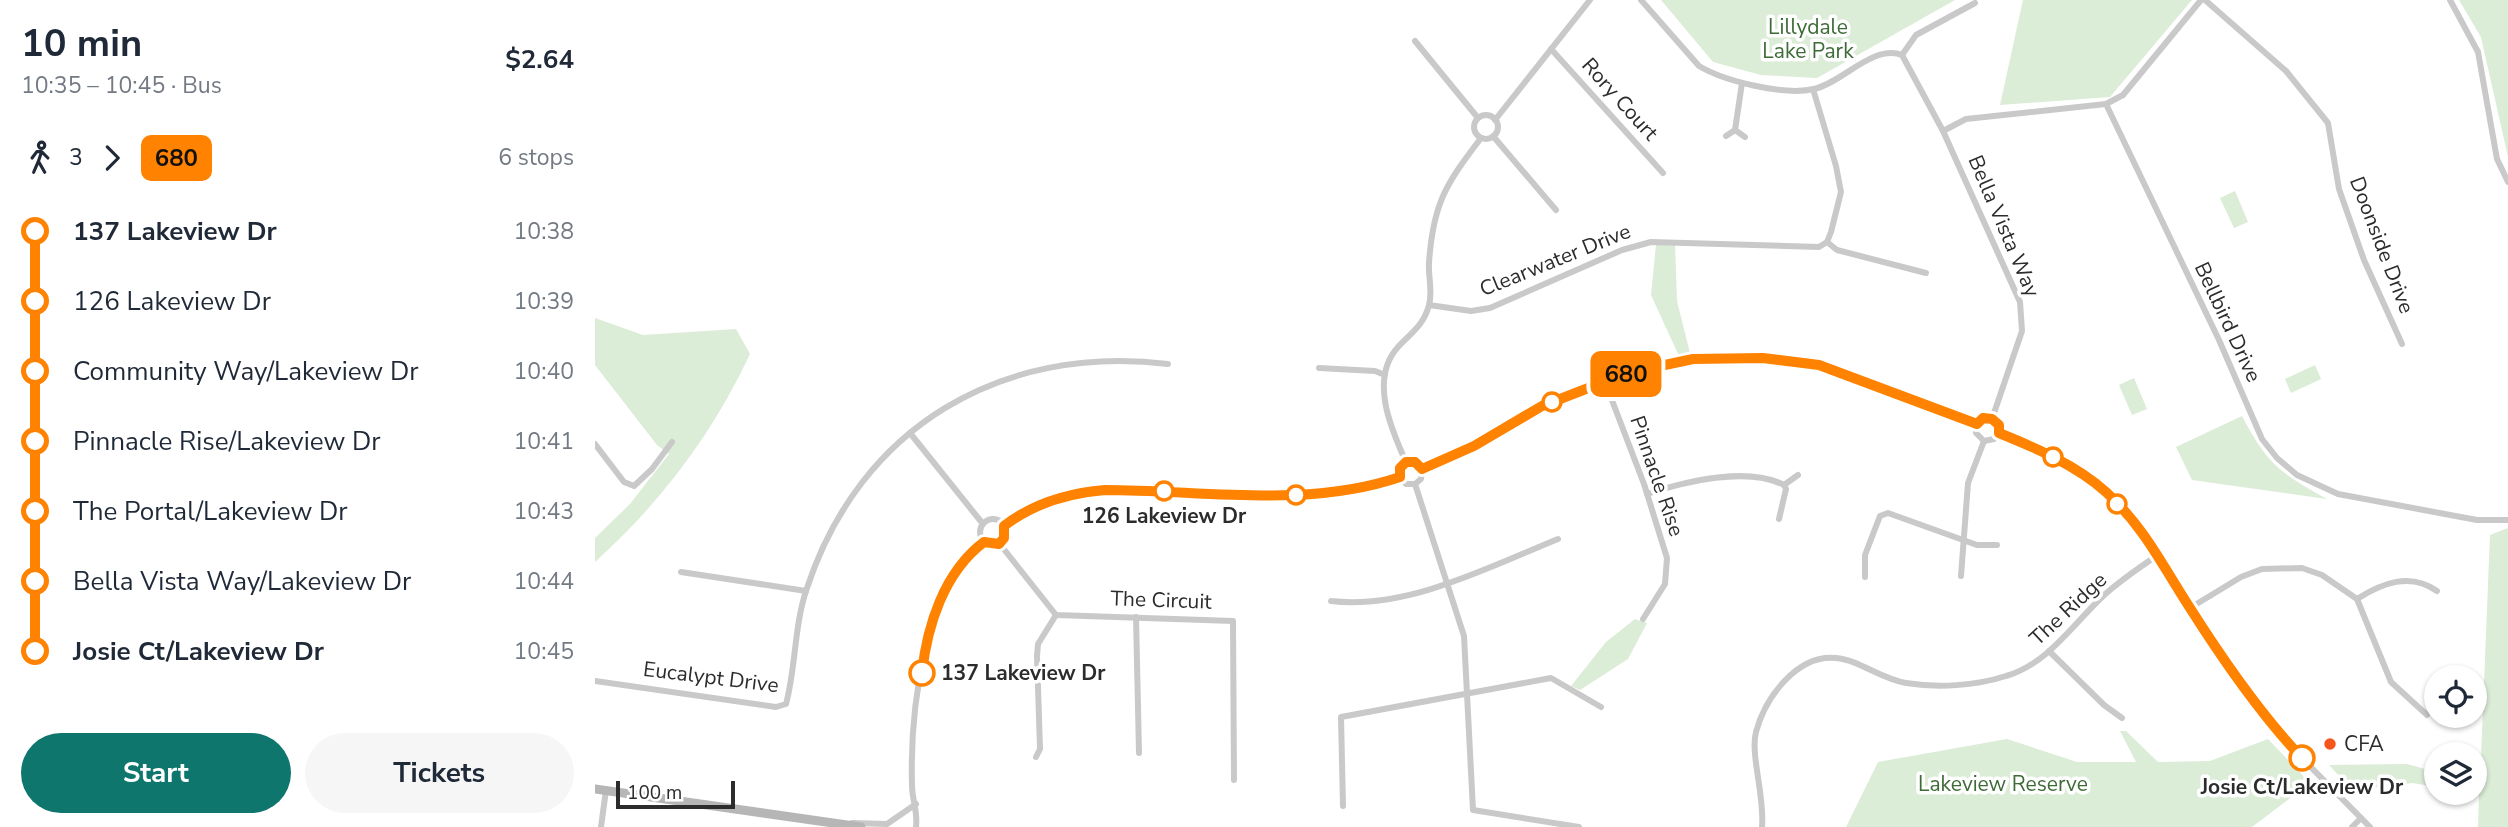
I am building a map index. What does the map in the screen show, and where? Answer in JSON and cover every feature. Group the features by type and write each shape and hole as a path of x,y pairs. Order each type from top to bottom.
{"main road":[{"path":"595,789 861,827"}],"street":[{"path":"1495,120 1590,0"},
{"path":"1641,0 1699,66 1711,74 1742,83 1813,89 1886,52 1902,55 1916,35 1975,4"},
{"path":"1943,131 1966,119 2106,104 2123,95 2203,0"},
{"name":"Doonside Drive","path":"2203,0 2286,71 2328,123 2342,199 2364,260 2402,344"},
{"path":"2450,0 2478,52 2497,159 2508,183"},
{"path":"1415,41 1478,118"},
{"name":"Rory Court","path":"1551,49 1663,173"},
{"name":"Bella Vista Way","path":"1902,55 1943,131 2014,287 2023,317 2019,344 1992,419"},
{"path":"1735,130 1742,83"},
{"path":"1813,89 1840,181 1841,192 1827,242 1837,250 1926,273"},
{"name":"Bellbird Drive","path":"2106,104 2219,340 2262,439 2277,458 2318,488 2338,494 2477,520 2508,520"},
{"path":"1406,462 1391,429 1384,391 1385,375 1392,355 1422,323 1429,305 1429,265 1438,205 1449,181 1481,138 1493,136 1497,131 1495,120 1490,116 1478,118"},
{"path":"1478,118 1474,125 1475,133 1481,138"},
{"path":"1725,136 1735,130"},
{"path":"1735,130 1745,137"},
{"path":"1493,136 1556,210"},
{"name":"Clearwater Drive","path":"1429,305 1471,311 1490,308 1622,250 1651,242 1803,247 1819,247 1827,242"},
{"path":"1422,469 1474,446 1542,406 1638,371 1693,359 1763,358 1835,369 1977,424"},
{"name":"Eucalypt Drive","path":"595,681 776,707 786,704 806,591 834,523 851,495 889,449 959,398 1002,380 1086,360 1168,364"},
{"path":"1319,368 1375,371 1385,375"},
{"name":"Pinnacle Rise","path":"1605,382 1663,541 1667,572 1660,595 1643,619"},
{"path":"1983,418 1992,419 1999,425 1999,433 1994,439 1984,441 1976,433 1977,424 1983,418"},
{"path":"910,433 983,524"},
{"path":"1999,433 2048,455 2105,491 2143,531 2190,608 2283,739 2370,827"},
{"path":"1961,576 1964,551 1961,539 1968,483 1984,441"},
{"path":"595,444 624,482 634,486 652,469 672,442"},
{"path":"1406,462 1415,462 1422,469 1421,479 1415,484 1406,484 1400,477 1400,468 1406,462"},
{"path":"1784,485 1798,475"},
{"path":"1004,526 1031,508 1079,492 1127,490 1301,495 1357,489 1400,477"},
{"path":"1647,494 1680,484 1728,478 1769,480 1784,485 1787,489 1779,519"},
{"path":"1415,484 1464,636 1473,810 1579,827"},
{"path":"1865,577 1865,555 1880,516 1888,513 1977,545 1997,545"},
{"path":"984,542 980,531 983,524 994,520 1004,526"},
{"path":"999,544 1004,538 1004,526"},
{"path":"1331,601 1369,603 1395,599 1557,539"},
{"path":"984,542 999,544 1056,615 1038,644 1041,749 1036,757"},
{"path":"916,827 916,804 911,789 913,740 928,631 947,587 961,566 984,542"},
{"name":"The Ridge","path":"1762,827 1764,804 1755,734 1774,696 1805,663 1837,657 1883,678 1908,683 1956,685 2008,676 2034,664 2102,597 2159,554"},
{"path":"2190,608 2241,577 2262,569 2283,567 2322,575 2357,599 2391,682 2424,712"},
{"path":"681,572 806,591"},
{"path":"2357,599 2373,588 2403,581 2426,583 2437,591"},
{"name":"The Circuit","path":"1056,615 1233,621 1234,780"},
{"path":"1136,617 1139,753"},
{"path":"2049,651 2104,705 2122,718"},
{"path":"1343,806 1341,717 1551,678 1601,707"},
{"path":"601,827 606,790"},
{"path":"847,824 887,824 916,804"},
{"path":"2353,827 2361,818"}],"green space":[{"name":"Lillydale Lake Park","path":"1661,0 1955,0 1817,78 1761,75 1713,62"},
{"path":"2023,0 2192,0 2110,97 2000,105"},
{"path":"2459,0 2508,0 2508,157 2481,37"},
{"path":"2235,191 2248,222 2234,228 2220,198"},
{"path":"1675,242 1677,301 1690,353 1679,356 1651,295 1656,245"},
{"path":"595,318 643,335 736,329 750,354 719,412 683,466 642,516 595,562 595,538 630,504 669,454 657,445 595,365"},
{"path":"2315,365 2321,379 2291,393 2285,379"},
{"path":"2134,378 2147,409 2132,415 2119,385"},
{"path":"2242,416 2259,446 2276,466 2327,499 2192,480 2176,447"},
{"path":"2508,528 2508,827 2478,827 2479,805 2487,805 2487,742 2482,742 2482,728 2487,728 2487,665 2485,665 2490,535"},
{"path":"1635,619 1647,623 1628,659 1580,690 1571,686 1606,642"},
{"name":"Lakeview Reserve","path":"2120,731 2126,731 2158,762 2210,761 2268,739 2310,783 2252,827 1846,827 1878,762 2007,739 2077,762 2136,762"},
{"path":"2407,764 2424,769 2424,785 2413,783 2352,790 2329,765"}],"bus line":[{"name":"680","path":"922,673 928,631 947,587 979,546 984,542 999,544 1004,538 1004,526 1031,508 1079,492 1105,490 1301,495 1357,489 1400,477 1400,468 1406,462 1415,462 1422,469 1474,446 1523,414 1627,373 1693,359 1763,358 1835,369 1977,424 1983,418 1992,419 1999,425 1999,433 2080,472 2105,491 2143,531 2190,608 2283,739 2302,758"}],"place":[{"name":"126 Lakeview Dr","path":"1164,491"},
{"name":"137 Lakeview Dr","path":"922,673"},
{"name":"CFA","path":"2330,744"},
{"name":"Josie Ct/Lakeview Dr","path":"2302,758"}]}
